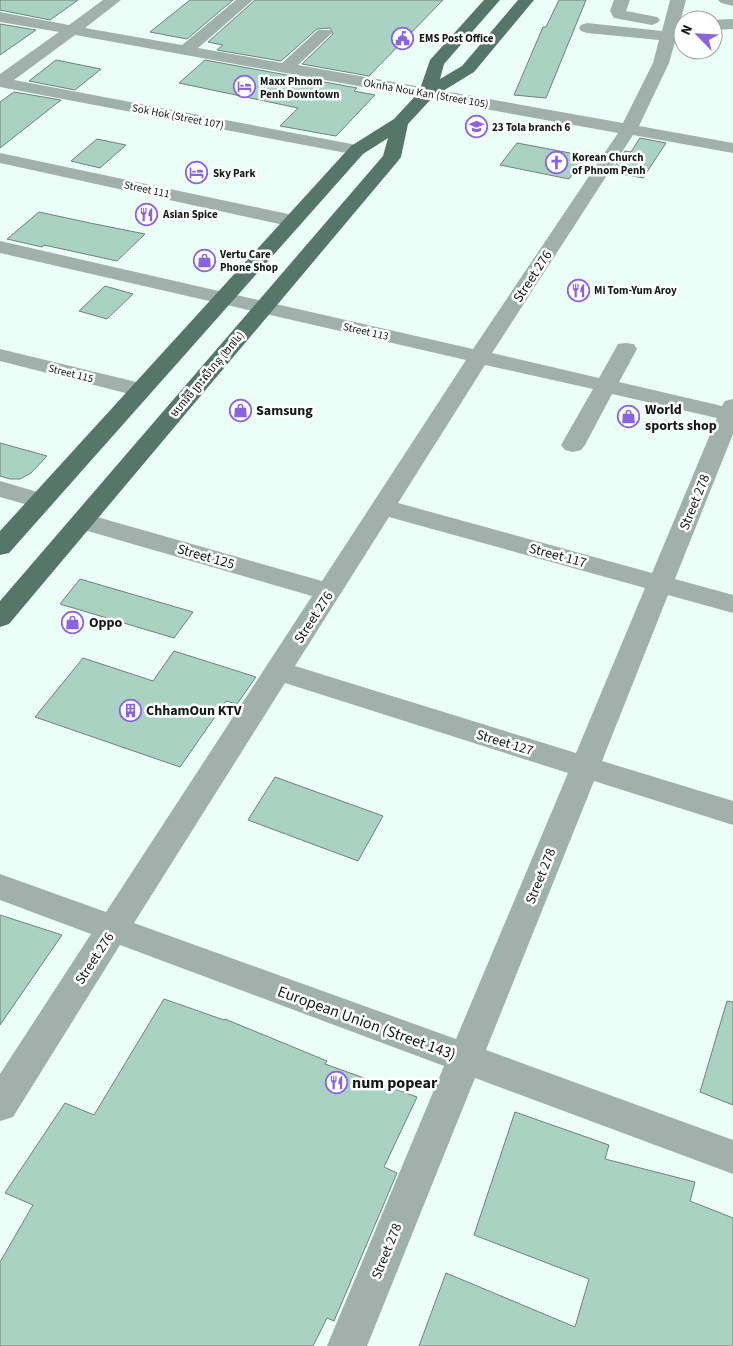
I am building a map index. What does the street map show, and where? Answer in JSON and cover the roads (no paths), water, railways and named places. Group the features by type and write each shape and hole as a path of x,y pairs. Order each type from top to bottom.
{"main road":[{"name":"មហាវិថី ព្រះសីហនុ (២៧៤)","path":"427,93 436,63 492,0"},
{"name":"មហាវិថី ព្រះសីហនុ (២៧៤)","path":"0,547 357,150 400,123 427,93 468,69 526,0"},
{"name":"មហាវិថី ព្រះសីហនុ (២៧៤)","path":"0,618 392,157 400,123"}],"street":[{"path":"0,82 113,0"},
{"path":"186,50 245,0"},
{"path":"622,0 618,11 619,15 673,29"},
{"path":"726,0 733,1"},
{"name":"Oknha Nou Kan (Street 105)","path":"0,16 733,148"},
{"path":"587,28 673,30"},
{"path":"286,68 324,33"},
{"name":"Street 276","path":"0,1105 479,357 628,130 673,38"},
{"name":"Sok Hok (Street 107)","path":"0,82 357,150"},
{"name":"Street 111","path":"0,158 293,220"},
{"name":"Street 113","path":"0,247 606,386 732,412"},
{"path":"573,445 626,349"},
{"name":"Street 115","path":"0,355 141,390"},
{"name":"Street 278","path":"347,1346 732,412"},
{"path":"0,489 42,500"},
{"name":"Street 117","path":"383,507 733,604"},
{"name":"Street 125","path":"83,521 329,592"},
{"name":"Street 127","path":"278,671 733,813"},
{"name":"European Union (Street 143)","path":"0,887 733,1157"}],"place":[{"name":"EMS Post Office","path":"403,38"},
{"name":"Maxx Phnom Penh Downtown","path":"244,87"},
{"name":"23 Tola branch 6","path":"476,127"},
{"name":"Korean Church of Phnom Penh","path":"556,163"},
{"name":"Sky Park","path":"197,173"},
{"name":"Asian Spice","path":"147,214"},
{"name":"Vertu Care Phone Shop","path":"204,260"},
{"name":"Mi Tom-Yum Aroy","path":"578,290"},
{"name":"Samsung","path":"240,410"},
{"name":"World sports shop","path":"629,417"},
{"name":"Oppo","path":"73,622"},
{"name":"ChhamOun KTV","path":"130,710"},
{"name":"num popear","path":"336,1082"}]}
